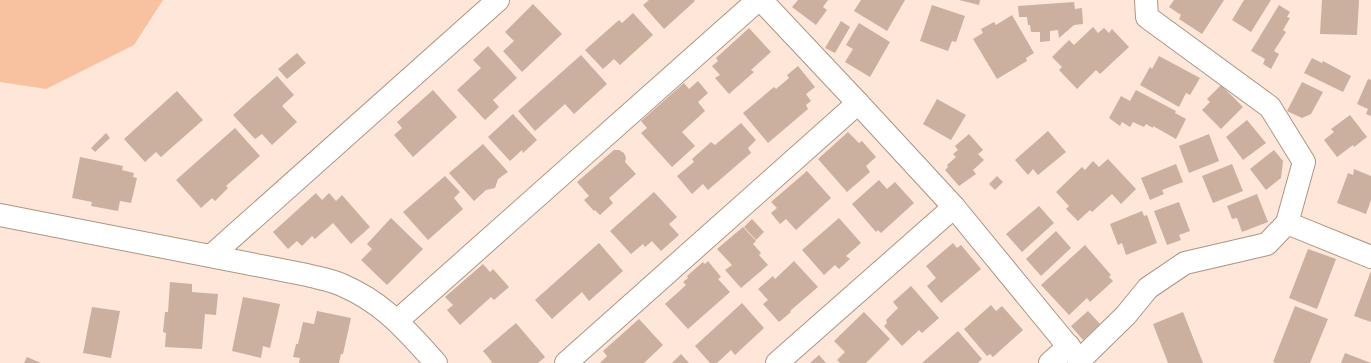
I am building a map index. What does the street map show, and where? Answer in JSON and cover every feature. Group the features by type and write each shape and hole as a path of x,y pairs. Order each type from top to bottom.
{"street":[{"path":"211,256 498,0"},
{"path":"398,321 758,0"},
{"path":"761,0 954,207 1077,356"},
{"path":"1050,363 1077,356 1126,316 1148,288 1185,263 1267,244 1287,223 1304,162 1270,107 1147,17 1146,0"},
{"path":"566,363 858,103"},
{"path":"778,363 954,207"},
{"path":"0,215 307,274 341,284 369,298 398,321 436,363"},
{"path":"1287,223 1371,257"}],"shaded area":[{"path":"0,0 163,0 134,45 46,89 0,82"}],"building":[{"path":"649,0 695,1 664,29 643,5"},
{"path":"798,0 828,0 823,7 827,10 816,25 792,7"},
{"path":"861,0 905,0 887,31 854,11"},
{"path":"959,0 980,0 979,5"},
{"path":"1174,0 1224,0 1202,34 1179,19 1181,15 1169,7"},
{"path":"1244,0 1271,0 1251,32 1232,20"},
{"path":"1322,0 1359,0 1357,35 1320,34"},
{"path":"1074,2 1075,9 1082,8 1083,24 1074,25 1059,38 1058,30 1050,31 1050,41 1040,42 1040,32 1031,32 1027,17 1019,17 1018,6"},
{"path":"533,4 562,34 522,72 503,51 514,41 505,32"},
{"path":"932,5 965,16 956,42 952,41 948,51 920,41"},
{"path":"1279,5 1290,12 1287,17 1290,18 1283,30 1286,32 1274,51 1279,54 1271,69 1263,64 1265,59 1251,51"},
{"path":"633,13 653,35 620,65 614,59 603,69 585,50 619,20 622,23"},
{"path":"1012,15 1034,53 1026,58 1027,61 997,79 973,39 983,33 981,29 994,22 996,25"},
{"path":"841,21 850,27 835,53 825,48"},
{"path":"859,23 890,42 870,77 845,62 853,49 846,45"},
{"path":"1093,27 1098,33 1104,28 1109,33 1112,29 1129,47 1100,74 1096,70 1077,89 1059,70 1062,67 1052,57 1069,40 1074,45"},
{"path":"749,28 771,52 751,70 754,72 729,94 715,78 720,75 712,66 718,61 716,58"},
{"path":"488,46 517,78 493,100 499,107 485,120 457,90 481,68 473,60"},
{"path":"297,53 306,63 287,79 278,69"},
{"path":"581,55 607,84 574,114 565,104 535,131 518,111"},
{"path":"1159,56 1200,78 1190,95 1186,93 1179,107 1140,85 1150,67 1152,69"},
{"path":"1312,58 1322,63 1323,61 1351,76 1343,92 1304,73"},
{"path":"798,66 815,87 806,94 811,101 806,105 808,109 768,143 743,113 774,87 776,89 789,78 787,75"},
{"path":"277,76 294,95 282,106 297,122 272,145 262,134 255,139 233,115"},
{"path":"1368,79 1371,80 1371,116 1366,114 1368,109 1357,104"},
{"path":"698,81 708,93 698,102 705,111 682,132 695,146 672,167 641,133 647,128 641,121 684,83 689,89"},
{"path":"1302,82 1323,92 1311,114 1302,118 1287,111"},
{"path":"1221,85 1243,107 1221,129 1202,110 1210,102 1207,99"},
{"path":"433,90 457,117 413,157 394,135 402,128 397,122"},
{"path":"1136,90 1176,111 1175,113 1186,119 1176,139 1153,126 1153,128 1146,124 1144,127 1133,122 1130,127 1122,122 1120,126 1109,118 1121,96 1130,101"},
{"path":"177,91 203,120 161,157 156,152 145,162 124,139"},
{"path":"937,99 966,115 951,140 923,124"},
{"path":"513,114 537,140 523,153 522,150 510,161 488,137"},
{"path":"1350,115 1367,137 1337,157 1324,140 1334,132 1331,129"},
{"path":"1247,120 1266,143 1243,160 1226,137"},
{"path":"741,123 756,140 748,148 751,153 708,190 703,184 692,194 677,176 694,162 692,159 711,142 715,145"},
{"path":"235,128 260,156 226,186 228,188 215,201 212,198 201,208 176,180"},
{"path":"1048,131 1066,152 1038,175 1033,169 1028,175 1015,160"},
{"path":"848,132 859,143 862,141 876,157 866,166 870,172 847,192 818,159"},
{"path":"106,133 110,138 95,152 91,148"},
{"path":"969,134 983,150 978,154 984,160 973,170 976,174 959,186 945,170 948,167 947,165 956,157 953,154 958,150 955,146"},
{"path":"1209,134 1219,161 1189,173 1179,146"},
{"path":"483,144 508,172 498,179 495,188 486,190 474,201 449,173"},
{"path":"614,150 619,150 624,153 626,158 625,162 636,174 609,198 613,203 600,215 584,200 589,196 577,182"},
{"path":"1274,150 1283,161 1281,178 1266,190 1250,169"},
{"path":"80,157 123,166 122,170 134,173 133,177 137,178 131,203 120,201 118,211 91,206 92,202 72,198"},
{"path":"1108,159 1136,189 1121,204 1112,194 1092,212 1090,210 1078,221 1066,209 1069,206 1056,192 1082,167 1085,170 1093,161 1099,167"},
{"path":"1176,164 1183,182 1162,190 1164,194 1150,200 1141,178"},
{"path":"1232,164 1243,191 1213,203 1202,176"},
{"path":"1354,169 1371,176 1371,200 1366,214 1337,203 1348,173 1353,175"},
{"path":"807,171 831,198 796,230 786,219 780,224 771,213 777,208 771,202"},
{"path":"445,176 460,192 454,198 463,209 428,240 403,212"},
{"path":"997,176 1003,182 995,190 989,184"},
{"path":"879,180 887,189 895,182 914,203 881,233 878,230 876,232 852,204"},
{"path":"654,192 677,217 669,224 679,235 661,251 652,241 645,247 643,244 631,254 610,231"},
{"path":"316,193 322,200 329,193 336,201 342,195 370,227 351,244 333,223 315,239 312,236 302,246 297,241 288,249 273,232"},
{"path":"1257,194 1268,222 1242,232 1237,218 1232,219 1227,206"},
{"path":"1179,202 1190,231 1179,235 1181,240 1167,245 1154,211"},
{"path":"1039,206 1054,223 1022,252 1006,234"},
{"path":"1142,211 1144,216 1147,215 1157,243 1126,255 1122,243 1118,245 1110,224"},
{"path":"391,218 423,249 387,285 361,260 372,249 367,244"},
{"path":"839,218 861,243 846,256 850,259 839,269 835,265 824,275 802,250"},
{"path":"752,219 764,232 756,240 744,227"},
{"path":"743,227 756,241 753,244 761,253 759,255 768,265 741,288 725,270 732,265 717,249"},
{"path":"1056,231 1071,248 1041,276 1026,259"},
{"path":"599,243 623,271 589,301 582,292 552,319 535,300"},
{"path":"953,243 957,248 961,245 981,269 941,303 927,286 936,278 926,266"},
{"path":"1085,245 1111,275 1109,277 1113,281 1090,302 1087,298 1069,315 1041,285"},
{"path":"1308,249 1336,259 1317,309 1289,298"},
{"path":"708,261 721,277 718,279 730,292 688,329 665,304 686,285 683,282 688,278 687,276 703,262 705,264"},
{"path":"794,261 818,287 779,322 763,304 768,300 758,289 773,276 775,279"},
{"path":"483,264 490,272 493,269 509,287 494,300 491,297 460,325 447,310 453,305 445,297"},
{"path":"1371,271 1371,322 1354,316"},
{"path":"170,282 192,284 192,292 218,294 216,315 205,314 202,349 165,347 166,333 163,332 165,312 168,312"},
{"path":"911,286 939,318 922,333 919,330 902,346 884,326 887,323 886,320 898,308 893,302"},
{"path":"243,297 280,304 270,348 263,346 261,358 232,351"},
{"path":"742,303 764,328 735,355 731,350 717,363 710,363 695,346"},
{"path":"991,305 996,311 1002,306 1023,330 993,357 990,354 987,356 964,329"},
{"path":"1295,306 1328,319 1310,363 1273,362"},
{"path":"92,307 120,311 111,358 83,353"},
{"path":"317,311 351,318 343,354 341,354 339,363 299,363 300,358 293,357 296,344 298,344 303,322 314,324"},
{"path":"1088,311 1100,324 1083,340 1071,326"},
{"path":"864,312 890,339 866,363 840,363 837,360 845,352 834,341"},
{"path":"1183,312 1203,363 1168,363 1153,324"},
{"path":"639,319 663,345 644,363 600,363 607,356 603,351"},
{"path":"516,323 545,357 538,363 491,363 492,362 483,351"},
{"path":"958,331 982,359 978,363 922,363"},
{"path":"1345,353 1371,363 1341,363"},
{"path":"681,354 689,363 672,363"},
{"path":"819,355 826,363 810,363"},
{"path":"27,357 41,363 24,363"}]}
